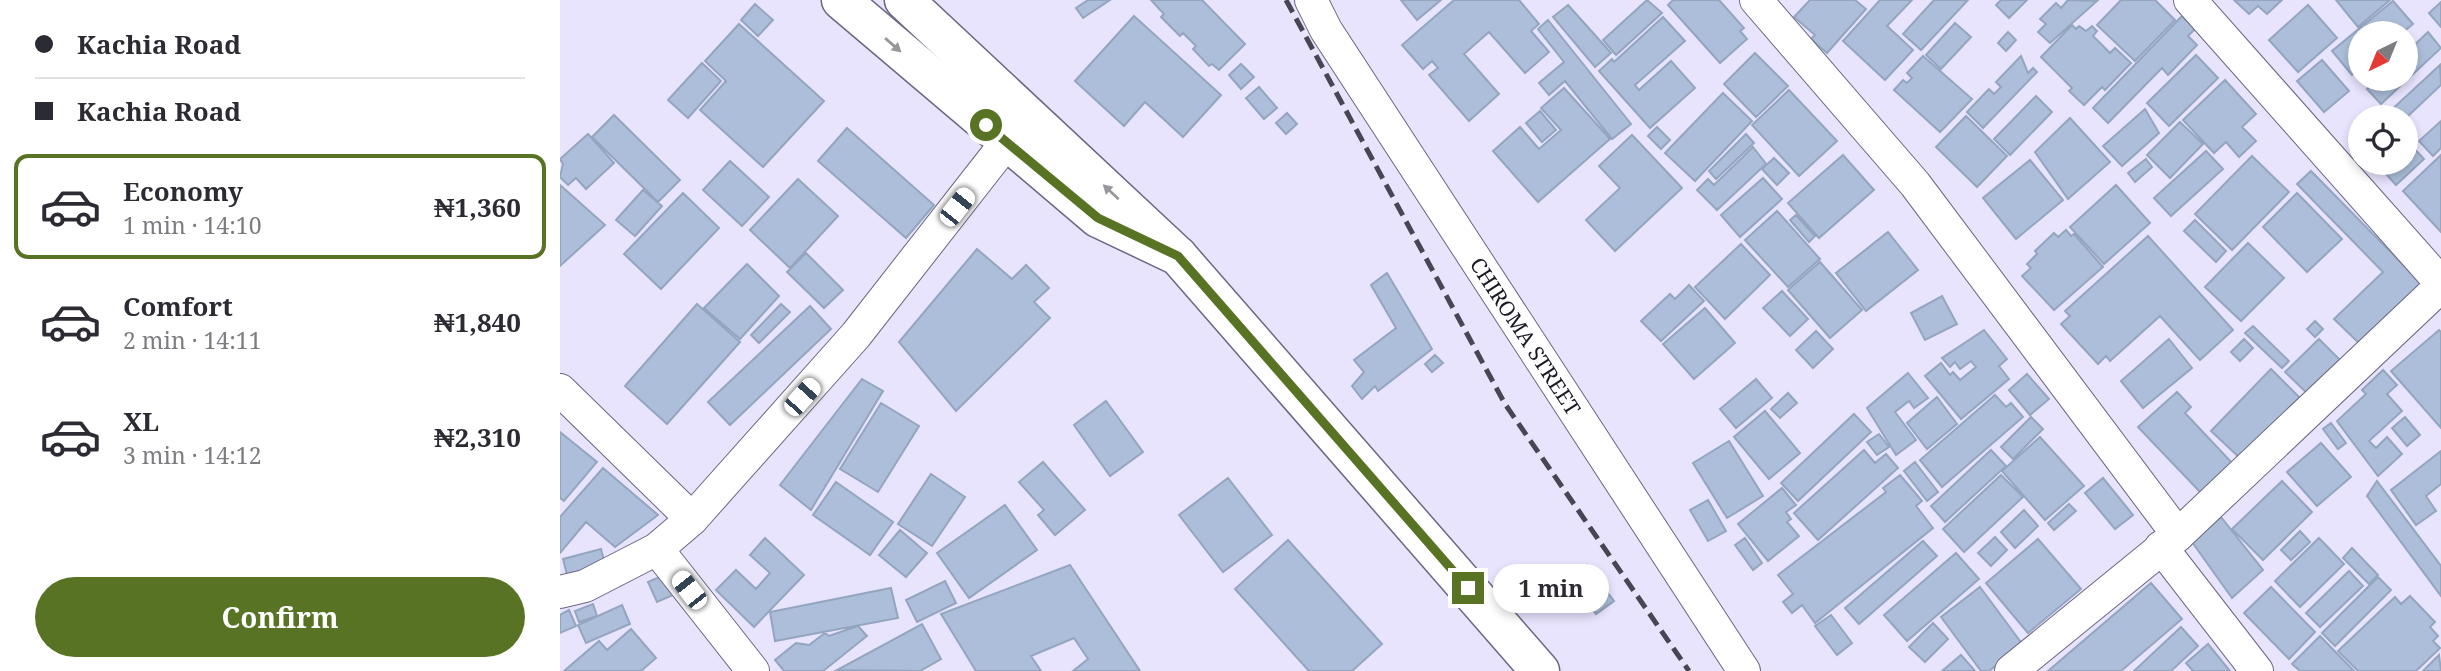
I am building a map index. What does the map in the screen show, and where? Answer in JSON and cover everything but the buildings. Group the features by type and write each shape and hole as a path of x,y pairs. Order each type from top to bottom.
{"main road":[{"path":"841,0 1006,143 1098,218 1178,256"},
{"path":"904,0 1178,256 1540,671"}],"street":[{"name":"CHIROMA STREET","path":"1311,0 1348,65 1744,671"},
{"path":"1756,0 1914,184 2169,541 2257,671"},
{"path":"2011,671 2169,541 2441,285 2190,0"},
{"path":"560,592 585,586 657,549 692,519 856,335 1006,143"},
{"path":"560,390 692,519"},
{"path":"657,549 753,671"}],"railway":[{"path":"1286,0 1505,404 1689,671"}],"route":[{"path":"986,125 1098,218 1178,256 1468,588"}]}
